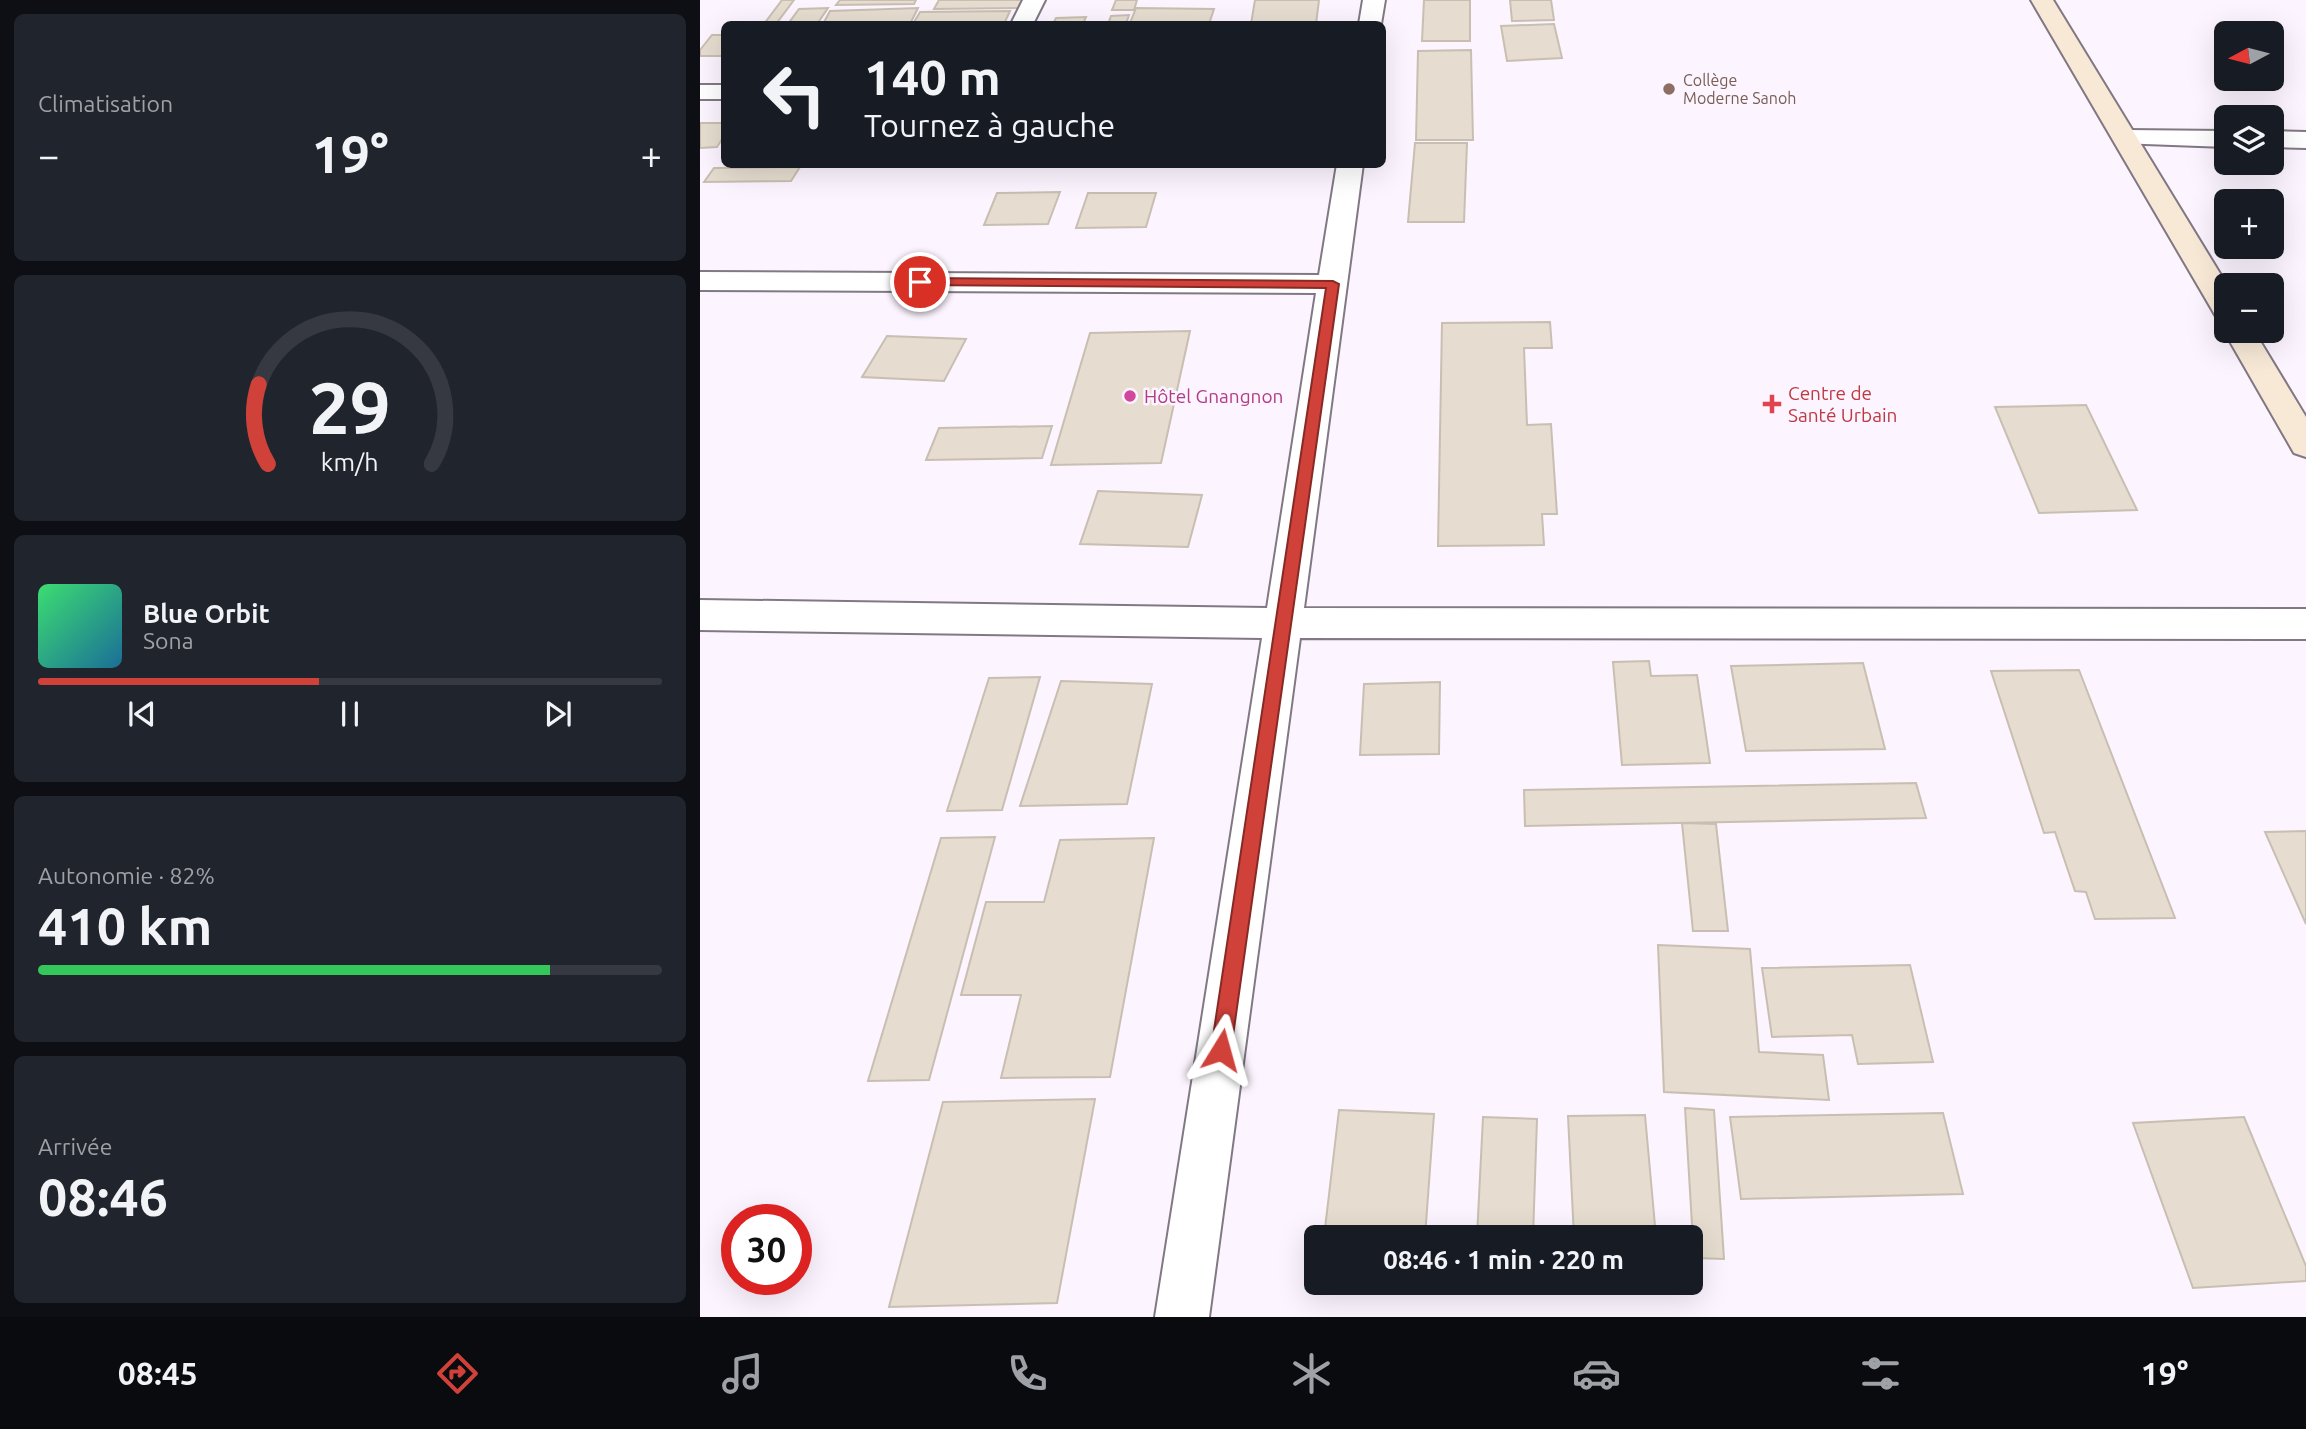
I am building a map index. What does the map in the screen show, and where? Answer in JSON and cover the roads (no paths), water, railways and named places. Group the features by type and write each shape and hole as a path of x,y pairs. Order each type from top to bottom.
{"street":[{"path":"1023,21 1034,0"},
{"path":"1370,21 1374,0"},
{"path":"2042,0 2214,287"},
{"path":"700,92 721,92"},
{"path":"2127,138 2214,139"},
{"path":"2284,139 2306,139"},
{"path":"1182,1317 1349,168"},
{"path":"700,281 1333,284"},
{"path":"2246,343 2306,445"},
{"path":"700,615 1283,623 2306,624"}],"place":[{"name":"Collège Moderne Sanoh","path":"1669,89"},
{"name":"Hôtel Gnangnon","path":"1130,396"},
{"name":"Centre de Santé Urbain","path":"1772,404"}]}
